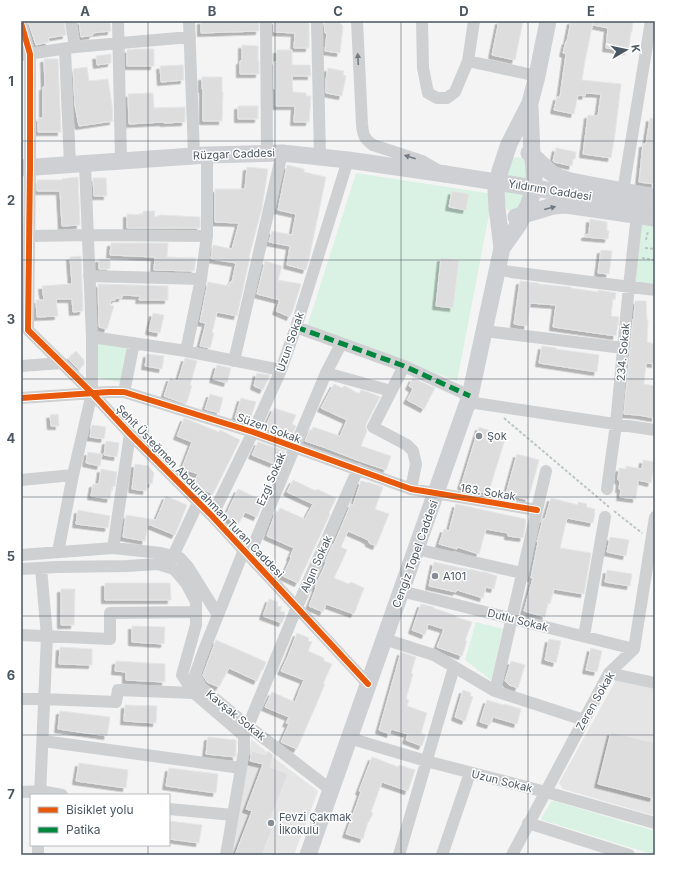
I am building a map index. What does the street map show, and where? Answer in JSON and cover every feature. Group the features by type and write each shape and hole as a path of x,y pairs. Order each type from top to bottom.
{"main road":[{"path":"502,248 496,189 500,171 510,144 530,103 548,21"},
{"path":"502,248 519,224 529,204 534,182 530,103"},
{"path":"505,157 509,152 517,149 525,150 558,177 571,181 655,197"},
{"name":"Rüzgar Caddesi","path":"26,168 200,155 274,153 348,160 445,174"},
{"name":"Yıldırım Caddesi","path":"445,174 655,207"},
{"path":"497,200 500,209 504,214 514,217 553,206 566,205 655,218"},
{"name":"Cengiz Topel Caddesi","path":"308,855 469,399 502,248"}],"street":[{"path":"58,552 73,475 92,393 92,337 88,235 78,164 70,48 71,21"},
{"path":"118,21 121,161"},
{"path":"186,351 201,279 207,236 189,21"},
{"path":"234,361 274,153 266,21"},
{"path":"317,21 320,157"},
{"path":"357,21 362,124 363,134 367,141 422,161 445,174"},
{"path":"422,21 423,68 428,93 437,98 447,98 455,92 468,61 474,21"},
{"path":"623,191 651,21"},
{"name":"Şehit Üsteğmen Abdurrahman Turan Caddesi","path":"21,23 25,54 25,139 30,236 24,327 92,393 130,434 212,516 368,684"},
{"path":"25,54 70,48 190,37"},
{"path":"468,61 537,76"},
{"name":"Uzun Sokak","path":"212,516 281,370 296,327 348,160"},
{"name":"234. Sokak","path":"607,489 616,424 637,215"},
{"path":"30,236 207,236"},
{"path":"497,269 655,290"},
{"path":"89,276 201,279"},
{"path":"296,327 404,366 469,399 490,406 655,430"},
{"path":"485,331 623,348"},
{"path":"92,337 186,351 281,370"},
{"path":"124,392 134,344"},
{"name":"Ezgi Sokak","path":"247,553 295,448 326,374 341,344"},
{"path":"21,366 62,363"},
{"path":"404,366 373,427 407,445 414,451 416,464 411,489"},
{"path":"326,374 391,391"},
{"name":"Süzen Sokak","path":"21,398 124,392 253,432 411,489 436,494"},
{"path":"113,548 130,434"},
{"name":"Algın Sokak","path":"248,726 297,607 358,469"},
{"path":"495,691 546,471"},
{"path":"21,480 73,475"},
{"name":"163. Sokak","path":"436,494 537,510"},
{"path":"173,556 198,503"},
{"path":"584,636 605,517"},
{"path":"634,649 655,517"},
{"path":"21,554 113,548 161,553 180,558 188,567 218,615"},
{"path":"416,550 522,573"},
{"name":"Kavşak Sokak","path":"247,553 218,615 195,675 201,687 248,726 331,790"},
{"path":"21,569 158,564 174,569 186,583 196,602 196,625 182,675 194,693 244,736 244,752 226,855"},
{"path":"40,568 47,636 40,793"},
{"name":"Dutlu Sokak","path":"401,591 634,649"},
{"path":"21,635 110,639 110,613 196,612"},
{"path":"384,639 434,655 495,691 584,720"},
{"name":"Zeren Sokak","path":"512,855 609,673 634,649"},
{"path":"399,855 454,667"},
{"path":"609,673 655,683"},
{"path":"21,699 116,702 118,690 194,693"},
{"name":"Uzun Sokak","path":"349,738 426,761 546,792 655,823"},
{"path":"42,740 241,768"},
{"path":"442,855 470,772"},
{"path":"21,792 51,794"},
{"path":"170,809 233,815"},
{"path":"528,823 629,855"}],"path":[{"path":"645,248 655,249"},
{"path":"639,258 655,260"},
{"path":"490,406 550,458 652,541"}],"shaded area":[{"path":"616,680 655,689 655,816 563,789 559,783"},
{"name":"Fevzi Çakmak İlkokulu","path":"251,739 318,791 294,855 229,855 250,751"}],"green space":[{"path":"519,157 524,160 525,184 523,196 518,208 511,211 507,210 504,202 504,179 512,158"},
{"path":"356,173 493,194 457,381 307,327"},
{"path":"640,218 655,220 655,286 632,283"},
{"path":"100,343 128,348 122,383 98,377 97,345"},
{"path":"476,622 503,629 491,680 465,660"},
{"path":"554,801 655,831 655,855 542,820 542,817 551,802"}],"building":[{"path":"28,21 64,21 66,35 48,38 49,42 36,45"},
{"path":"79,21 110,21 111,31 92,33 93,35 81,37"},
{"path":"201,21 259,21 259,31 201,33"},
{"path":"274,21 309,21 309,48 294,48 295,33 274,32"},
{"path":"324,21 338,21 343,26 340,53 325,51 327,33 325,33"},
{"path":"499,21 523,21 515,60 492,55"},
{"path":"571,21 633,21 628,51 606,48 608,28 593,25 593,22 585,61 582,80 621,84 611,158 583,154 588,115 598,116 601,94 586,93 585,96 578,95 574,114 554,110 557,97 560,97 566,54 563,53"},
{"path":"242,45 258,46 259,74 240,74"},
{"path":"154,49 154,66 127,66 127,50"},
{"path":"277,50 292,50 292,65 310,65 311,76 292,76 293,92 306,93 306,96 311,96 309,122 294,122 295,106 276,106 276,89 274,89 274,62 277,61"},
{"path":"111,54 111,63 97,65 96,56"},
{"path":"44,59 58,59 61,132 38,132 38,118 43,118 43,87 45,87"},
{"path":"183,65 184,80 161,82 160,66"},
{"path":"87,67 89,81 108,79 113,121 79,126 75,105 73,69"},
{"path":"328,68 344,71 343,75 346,76 342,96 326,93"},
{"path":"202,77 222,77 222,121 203,121"},
{"path":"153,93 154,108 185,107 185,122 129,124 128,94"},
{"path":"238,106 258,106 258,119 238,119"},
{"path":"650,118 655,119 655,184 639,182 643,144 646,144"},
{"path":"556,148 576,152 572,166 553,161"},
{"path":"287,165 304,169 304,172 326,177 306,270 287,265 290,246 269,242 272,231 292,235 296,214 278,210"},
{"path":"247,167 268,169 262,208 249,257 237,316 217,312 210,348 200,346 206,323 200,322 208,282 229,286 230,282 232,282 236,263 211,259 213,245 232,249 239,223 215,222 215,189 245,189"},
{"path":"78,177 80,225 62,226 60,191 37,191 37,180 62,180"},
{"path":"93,178 106,178 107,196 94,196"},
{"path":"452,191 469,194 466,210 449,207"},
{"path":"143,211 155,211 154,217 161,215 200,217 200,228 127,228 127,214 143,215"},
{"path":"590,219 607,222 607,231 609,231 608,239 585,237 585,235 589,234"},
{"path":"111,243 168,243 167,257 196,258 194,271 154,270 155,257 110,255"},
{"path":"601,250 612,251 609,274 598,273"},
{"path":"81,256 83,311 73,312 72,299 56,299 58,316 37,317 36,300 44,300 42,286 72,284 70,257"},
{"path":"441,258 459,260 453,308 436,306"},
{"path":"99,259 110,259 110,269 99,269"},
{"path":"265,261 282,266 278,280 301,284 290,317 276,311 280,300 257,294"},
{"path":"520,281 598,292 598,290 616,293 615,300 613,299 611,316 619,317 616,336 553,327 556,305 530,303 527,326 514,324"},
{"path":"98,284 168,286 168,300 139,300 140,296 122,295 122,298 111,300 110,305 114,306 107,329 99,327"},
{"path":"635,301 646,301 648,320 647,342 655,344 655,364 646,363 644,384 655,386 655,418 624,414"},
{"path":"153,313 164,315 160,333 149,331"},
{"path":"542,346 599,355 597,372 539,363"},
{"path":"76,351 84,360 84,364 79,370 68,359"},
{"path":"147,354 164,356 162,369 145,366"},
{"path":"185,358 197,361 190,385 192,386 186,404 164,396 170,378 178,381"},
{"path":"217,365 231,368 227,383 213,379"},
{"path":"257,373 270,375 263,390 254,386"},
{"path":"413,378 435,388 424,409 407,400 413,389 409,386"},
{"path":"334,384 342,388 345,386 359,394 361,390 380,397 366,424 367,431 361,446 391,456 386,470 305,441 310,429 312,430 313,427 340,436 347,420 321,408"},
{"path":"210,394 223,398 219,413 205,409"},
{"path":"241,398 256,402 249,423 235,418"},
{"path":"274,408 296,415 292,424 296,426 291,438 265,428"},
{"path":"58,414 59,426 51,426 50,415"},
{"path":"184,418 219,432 220,430 240,440 213,494 193,484 198,474 182,468 192,442 177,436"},
{"path":"92,425 106,427 104,439 90,437"},
{"path":"479,427 506,436 488,494 461,486"},
{"path":"106,441 119,443 117,457 104,455"},
{"path":"258,442 285,451 279,466 252,455"},
{"path":"88,452 102,454 100,466 86,463"},
{"path":"517,454 539,460 528,500 506,494"},
{"path":"643,460 655,462 651,483 638,480 636,499 620,497 621,489 619,489 620,481 618,480 619,468 626,469 626,466 642,469"},
{"path":"135,464 148,466 154,473 152,484 147,483 146,491 132,489"},
{"path":"101,469 117,472 115,487 112,486 110,499 91,496 93,484 99,484"},
{"path":"293,480 316,491 317,489 336,498 298,583 283,576 294,548 267,536 276,511 278,512 280,508 305,519 313,504 287,492"},
{"path":"361,481 383,487 375,509 389,514 376,546 369,543 369,541 364,538 348,531 341,547 347,550 334,578 349,584 351,582 364,588 354,614 326,604 323,612 309,606 316,588 315,587 326,563 325,562 351,504 353,505"},
{"path":"238,489 263,501 257,517 245,512 238,525 231,521 226,515"},
{"path":"166,496 187,505 175,535 148,524 145,541 123,537 126,515 156,520"},
{"path":"551,498 578,505 578,502 587,504 586,507 595,509 595,513 593,523 567,518 560,548 591,553 584,594 554,589 550,604 548,603 545,617 524,611 533,578 531,578 537,542 543,519 545,519"},
{"path":"456,504 525,519 526,523 523,538 508,536 508,533 486,529 479,554 457,547 457,549 439,544 444,529 449,531"},
{"path":"78,510 110,516 108,528 76,524"},
{"path":"610,537 629,540 626,556 607,552"},
{"path":"434,562 485,572 497,576 494,589 486,587 483,598 457,590 456,592 429,586"},
{"path":"607,570 632,574 630,586 605,582"},
{"path":"105,583 170,583 171,600 105,600"},
{"path":"61,589 75,589 74,625 61,625"},
{"path":"269,599 278,602 277,606 282,607 280,611 285,612 282,623 263,616"},
{"path":"421,604 434,607 433,608 472,622 465,641 467,641 462,656 437,647 444,629 428,624 425,635 412,630"},
{"path":"132,626 165,627 164,644 132,642"},
{"path":"297,633 309,638 308,641 312,642 308,651 324,658 324,661 332,664 297,749 281,742 289,724 286,723 289,717 265,707 272,692 295,702 304,680 281,671"},
{"path":"549,639 561,641 556,663 545,660"},
{"path":"216,640 266,662 257,681 229,668 219,687 207,682 203,675"},
{"path":"60,647 92,649 92,665 59,664"},
{"path":"591,648 602,651 597,672 586,670"},
{"path":"401,652 416,657 406,699 409,700 407,706 427,713 421,733 426,735 422,746 406,740 408,734 391,729 390,734 379,730"},
{"path":"116,661 165,664 165,682 126,680 126,672 115,671"},
{"path":"511,661 525,665 518,688 509,685 505,681"},
{"path":"463,690 471,693 470,696 473,697 465,721 455,717"},
{"path":"487,700 521,709 517,724 493,717 490,725 480,722"},
{"path":"125,705 157,706 156,723 124,721"},
{"path":"60,711 110,717 107,736 58,729"},
{"path":"611,732 655,743 655,788 653,798 598,784"},
{"path":"208,737 236,740 236,757 206,754"},
{"path":"252,751 266,755 268,751 273,755 270,767 288,774 267,827 272,829 262,855 235,855 252,811 246,809 263,764 250,761"},
{"path":"372,757 398,767 399,765 415,770 408,791 382,782 371,812 373,813 368,822 363,839 346,834 361,792 359,791"},
{"path":"79,763 128,770 126,788 76,781"},
{"path":"169,768 218,774 216,793 166,786"},
{"path":"170,821 202,825 199,843 170,839"}],"marked path":[{"path":"296,327 404,366 470,396"}],"cycle path":[{"path":"21,23 30,54 28,330 212,516 368,684"},
{"path":"21,398 124,392 253,432 411,489 537,510"}],"place":[{"name":"Şok","path":"479,436"},
{"name":"A101","path":"435,576"},
{"name":"Fevzi Çakmak İlkokulu","path":"271,823"}]}
